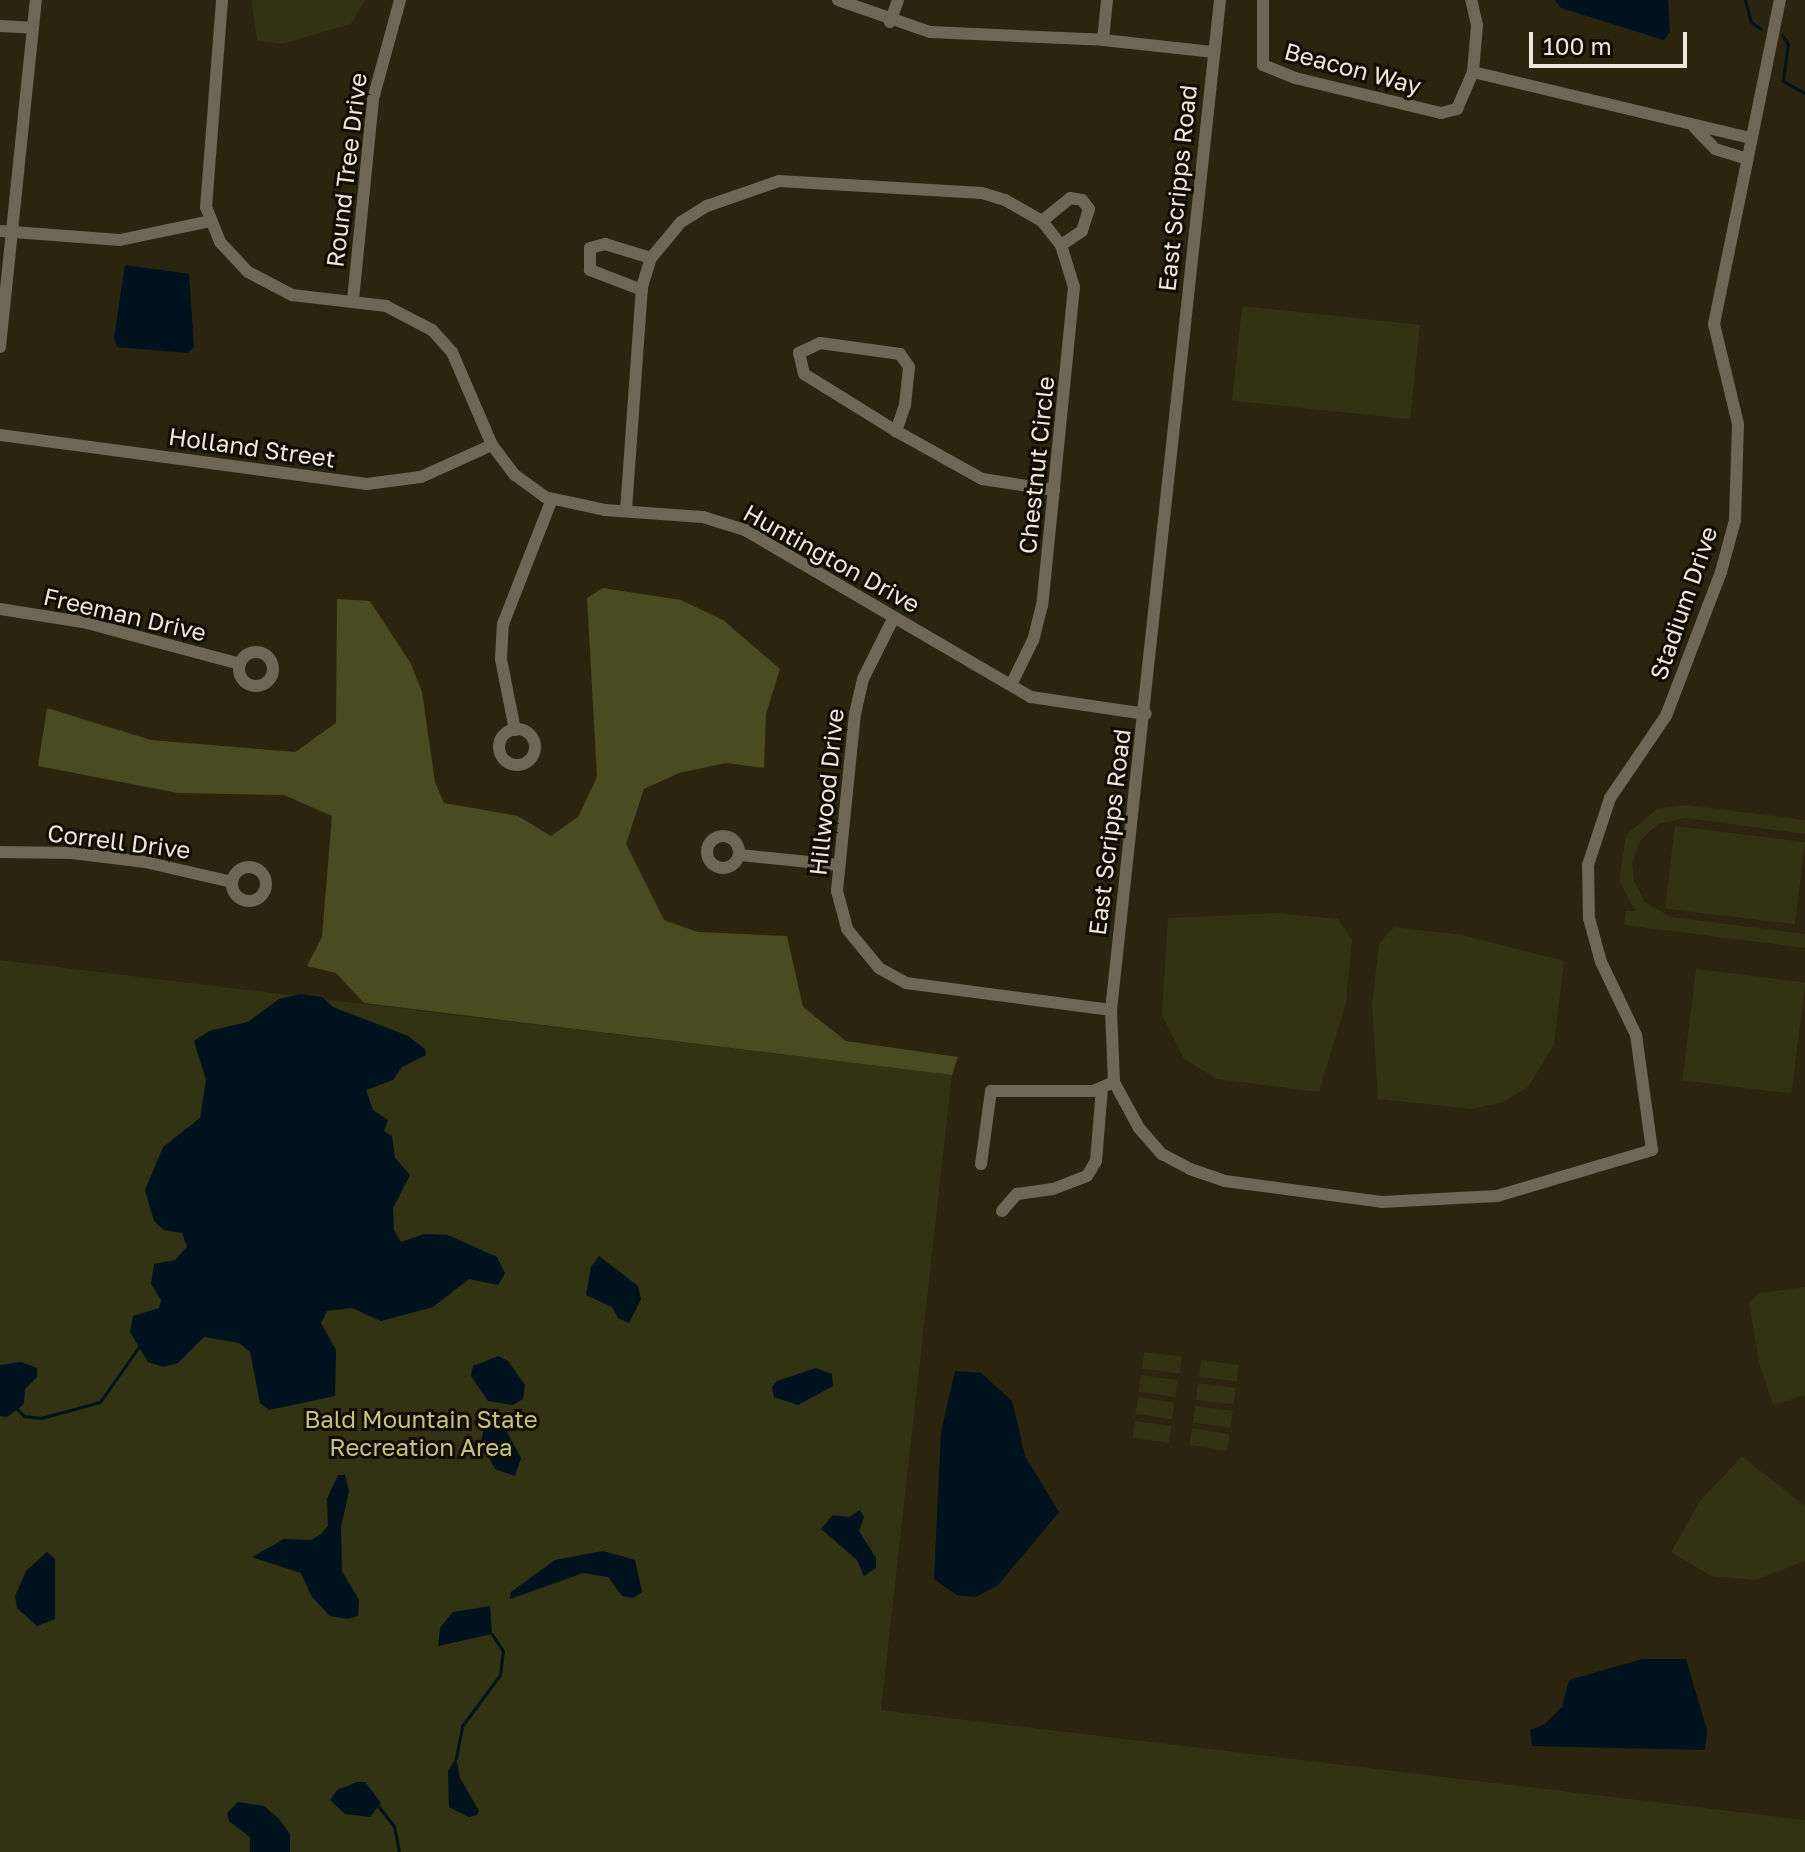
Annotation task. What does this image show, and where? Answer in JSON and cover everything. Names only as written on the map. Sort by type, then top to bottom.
[{"type":"street","points":[[0,347],[6,231],[36,0]]},
{"type":"street","name":"Huntington Drive","points":[[222,0],[206,177],[210,221],[230,255],[266,283],[292,295],[386,306],[432,330],[452,352],[492,445],[515,475],[552,499],[703,517],[745,530],[1011,685],[1052,703],[1146,714]]},
{"type":"street","name":"Round Tree Drive","points":[[353,300],[373,99],[400,0]]},
{"type":"street","points":[[838,0],[890,22],[930,32],[1103,40],[1214,52]]},
{"type":"street","points":[[890,22],[898,0]]},
{"type":"street","points":[[1103,40],[1107,0]]},
{"type":"street","name":"East Scripps Road","points":[[1220,0],[1146,714],[1111,1010],[1114,1082],[1139,1128],[1162,1154],[1190,1169],[1225,1181],[1382,1202],[1497,1196],[1652,1150]]},
{"type":"street","name":"Beacon Way","points":[[1263,0],[1259,53],[1263,65],[1275,71],[1441,113],[1457,109],[1473,72],[1477,25],[1471,0]]},
{"type":"street","name":"Stadium Drive","points":[[1652,1150],[1636,1035],[1605,972],[1589,918],[1588,865],[1610,798],[1666,716],[1721,572],[1735,520],[1738,417],[1714,324],[1780,0]]},
{"type":"street","points":[[0,26],[33,28]]},
{"type":"street","points":[[1473,72],[1695,128],[1751,138]]},
{"type":"street","points":[[1695,128],[1715,149],[1747,159]]},
{"type":"street","name":"Chestnut Circle","points":[[626,510],[642,290],[651,258],[681,222],[707,206],[779,181],[982,193],[1042,221],[1061,245],[1071,271],[1074,311],[1039,618],[1011,685]]},
{"type":"street","points":[[1042,221],[1070,198],[1082,200],[1089,209],[1082,231],[1061,245]]},
{"type":"street","points":[[6,231],[120,240],[210,221]]},
{"type":"street","points":[[642,290],[590,270],[590,248],[605,244],[651,258]]},
{"type":"street","points":[[896,431],[905,405],[909,367],[900,354],[820,343],[799,353],[804,374],[896,431],[982,479],[1054,490]]},
{"type":"street","name":"Holland Street","points":[[0,435],[376,485],[421,477],[492,445]]},
{"type":"street","points":[[515,730],[501,659],[503,624],[552,499]]},
{"type":"street","name":"Freeman Drive","points":[[0,609],[87,623],[240,664]]},
{"type":"street","name":"Hillwood Drive","points":[[894,617],[863,679],[855,713],[837,891],[847,929],[879,968],[906,983],[1111,1010]]},
{"type":"street","name":"Correll Drive","points":[[0,852],[145,862],[232,882]]},
{"type":"street","points":[[740,855],[838,865]]},
{"type":"street","points":[[981,1164],[991,1091],[1102,1088],[1114,1082]]},
{"type":"street","points":[[1002,1211],[1017,1194],[1053,1189],[1087,1176],[1096,1161],[1102,1088]]},
{"type":"green space","points":[[251,0],[365,0],[351,24],[282,44],[257,40]]},
{"type":"green space","points":[[1242,306],[1420,325],[1410,419],[1232,400]]},
{"type":"green space","points":[[603,588],[681,600],[723,620],[780,669],[766,714],[764,768],[726,763],[679,773],[644,789],[626,844],[664,920],[698,932],[787,936],[803,1007],[846,1041],[958,1057],[952,1075],[364,1003],[336,973],[307,966],[322,937],[332,816],[284,795],[178,793],[38,766],[47,708],[151,740],[295,752],[336,723],[337,599],[370,601],[410,662],[422,692],[435,782],[444,803],[518,816],[551,836],[578,817],[597,777],[587,598]]},
{"type":"green space","points":[[1686,805],[1805,820],[1805,834],[1686,818],[1658,824],[1640,841],[1632,863],[1634,881],[1645,902],[1671,917],[1805,934],[1805,948],[1624,925],[1626,911],[1635,911],[1619,879],[1626,835],[1657,809]]},
{"type":"green space","points":[[1675,826],[1805,842],[1795,924],[1665,908]]},
{"type":"green space","points":[[1277,913],[1338,919],[1352,939],[1346,1003],[1319,1092],[1217,1079],[1184,1059],[1162,1015],[1168,918]]},
{"type":"green space","points":[[1394,927],[1463,935],[1564,961],[1554,1045],[1528,1087],[1503,1102],[1473,1109],[1378,1099],[1372,1005],[1379,944]]},
{"type":"green space","name":"Bald Mountain State Recreation Area","points":[[0,960],[952,1075],[881,1710],[1805,1820],[1805,1852],[0,1852]]},
{"type":"green space","points":[[1696,969],[1805,982],[1792,1094],[1682,1080]]},
{"type":"green space","points":[[1805,1287],[1805,1395],[1773,1405],[1759,1363],[1749,1303],[1758,1293]]},
{"type":"green space","points":[[1144,1352],[1182,1357],[1180,1374],[1142,1369]]},
{"type":"green space","points":[[1201,1360],[1239,1365],[1237,1382],[1199,1377]]},
{"type":"green space","points":[[1141,1375],[1178,1380],[1175,1397],[1139,1392]]},
{"type":"green space","points":[[1198,1383],[1236,1388],[1234,1405],[1196,1400]]},
{"type":"green space","points":[[1138,1397],[1175,1403],[1172,1420],[1135,1414]]},
{"type":"green space","points":[[1195,1406],[1233,1411],[1231,1428],[1193,1423]]},
{"type":"green space","points":[[1135,1421],[1172,1426],[1169,1443],[1133,1438]]},
{"type":"green space","points":[[1192,1428],[1230,1434],[1227,1451],[1189,1445]]},
{"type":"green space","points":[[1742,1456],[1805,1506],[1805,1561],[1755,1580],[1711,1576],[1671,1552],[1700,1501]]},
{"type":"water","points":[[1555,0],[1668,0],[1670,32],[1664,40],[1561,8]]},
{"type":"water","points":[[125,265],[189,274],[194,347],[188,353],[117,347],[114,338]]},
{"type":"water","points":[[300,994],[322,997],[333,1007],[408,1036],[425,1049],[426,1055],[402,1067],[393,1080],[366,1090],[373,1110],[388,1120],[384,1131],[392,1136],[395,1158],[410,1175],[393,1208],[394,1230],[401,1242],[424,1234],[448,1235],[497,1257],[505,1273],[498,1285],[469,1279],[433,1307],[381,1321],[352,1308],[327,1311],[321,1323],[336,1350],[335,1396],[269,1410],[260,1403],[250,1352],[239,1343],[204,1337],[178,1363],[163,1367],[148,1362],[130,1332],[133,1316],[159,1308],[161,1300],[151,1284],[154,1264],[175,1260],[187,1247],[182,1233],[164,1230],[154,1221],[145,1190],[163,1147],[200,1118],[206,1080],[194,1041],[209,1031],[248,1022],[279,999]]},
{"type":"water","points":[[599,1256],[638,1286],[641,1299],[629,1323],[618,1318],[612,1307],[586,1295],[591,1267]]},
{"type":"water","points":[[498,1356],[508,1361],[525,1385],[523,1399],[513,1405],[488,1401],[471,1376],[473,1366]]},
{"type":"water","points":[[21,1362],[37,1368],[37,1377],[25,1389],[24,1404],[7,1417],[0,1416],[0,1365]]},
{"type":"water","points":[[816,1368],[832,1374],[833,1386],[798,1405],[774,1397],[772,1387],[777,1381]]},
{"type":"water","points":[[955,1371],[981,1373],[1012,1401],[1025,1456],[1059,1512],[998,1585],[976,1597],[957,1595],[934,1579],[941,1432]]},
{"type":"water","points":[[484,1428],[505,1428],[521,1458],[515,1476],[495,1469],[481,1443]]},
{"type":"water","points":[[338,1475],[345,1475],[349,1491],[341,1527],[342,1571],[359,1600],[358,1616],[348,1619],[330,1616],[312,1597],[301,1573],[252,1557],[284,1539],[311,1540],[321,1534],[328,1526],[327,1499]]},
{"type":"water","points":[[860,1510],[864,1517],[859,1531],[876,1558],[876,1568],[864,1576],[857,1560],[821,1529],[833,1515],[849,1517]]},
{"type":"water","points":[[603,1551],[635,1560],[642,1592],[633,1598],[622,1596],[608,1577],[583,1573],[510,1599],[511,1592],[555,1560]]},
{"type":"water","points":[[47,1552],[55,1559],[55,1619],[37,1626],[17,1608],[15,1596],[26,1571]]},
{"type":"water","points":[[490,1606],[492,1634],[438,1646],[440,1628],[453,1612]]},
{"type":"water","points":[[1643,1659],[1686,1659],[1707,1730],[1705,1750],[1532,1746],[1530,1730],[1545,1724],[1562,1707],[1569,1680]]},
{"type":"water","points":[[456,1758],[460,1778],[479,1811],[477,1815],[469,1817],[449,1807],[448,1771]]},
{"type":"water","points":[[365,1782],[381,1803],[370,1817],[345,1814],[330,1800],[337,1790]]},
{"type":"water","points":[[238,1802],[264,1806],[279,1819],[290,1834],[290,1852],[250,1852],[250,1837],[229,1821],[227,1813]]},
{"type":"waterway","points":[[1745,0],[1751,22],[1761,29]]},
{"type":"waterway","points":[[1782,35],[1788,44],[1783,81],[1805,93]]},
{"type":"waterway","points":[[15,1407],[24,1416],[41,1418],[100,1402],[138,1348]]},
{"type":"waterway","points":[[456,1758],[462,1726],[500,1675],[503,1651],[492,1634]]},
{"type":"waterway","points":[[379,1807],[394,1826],[399,1852]]}]
